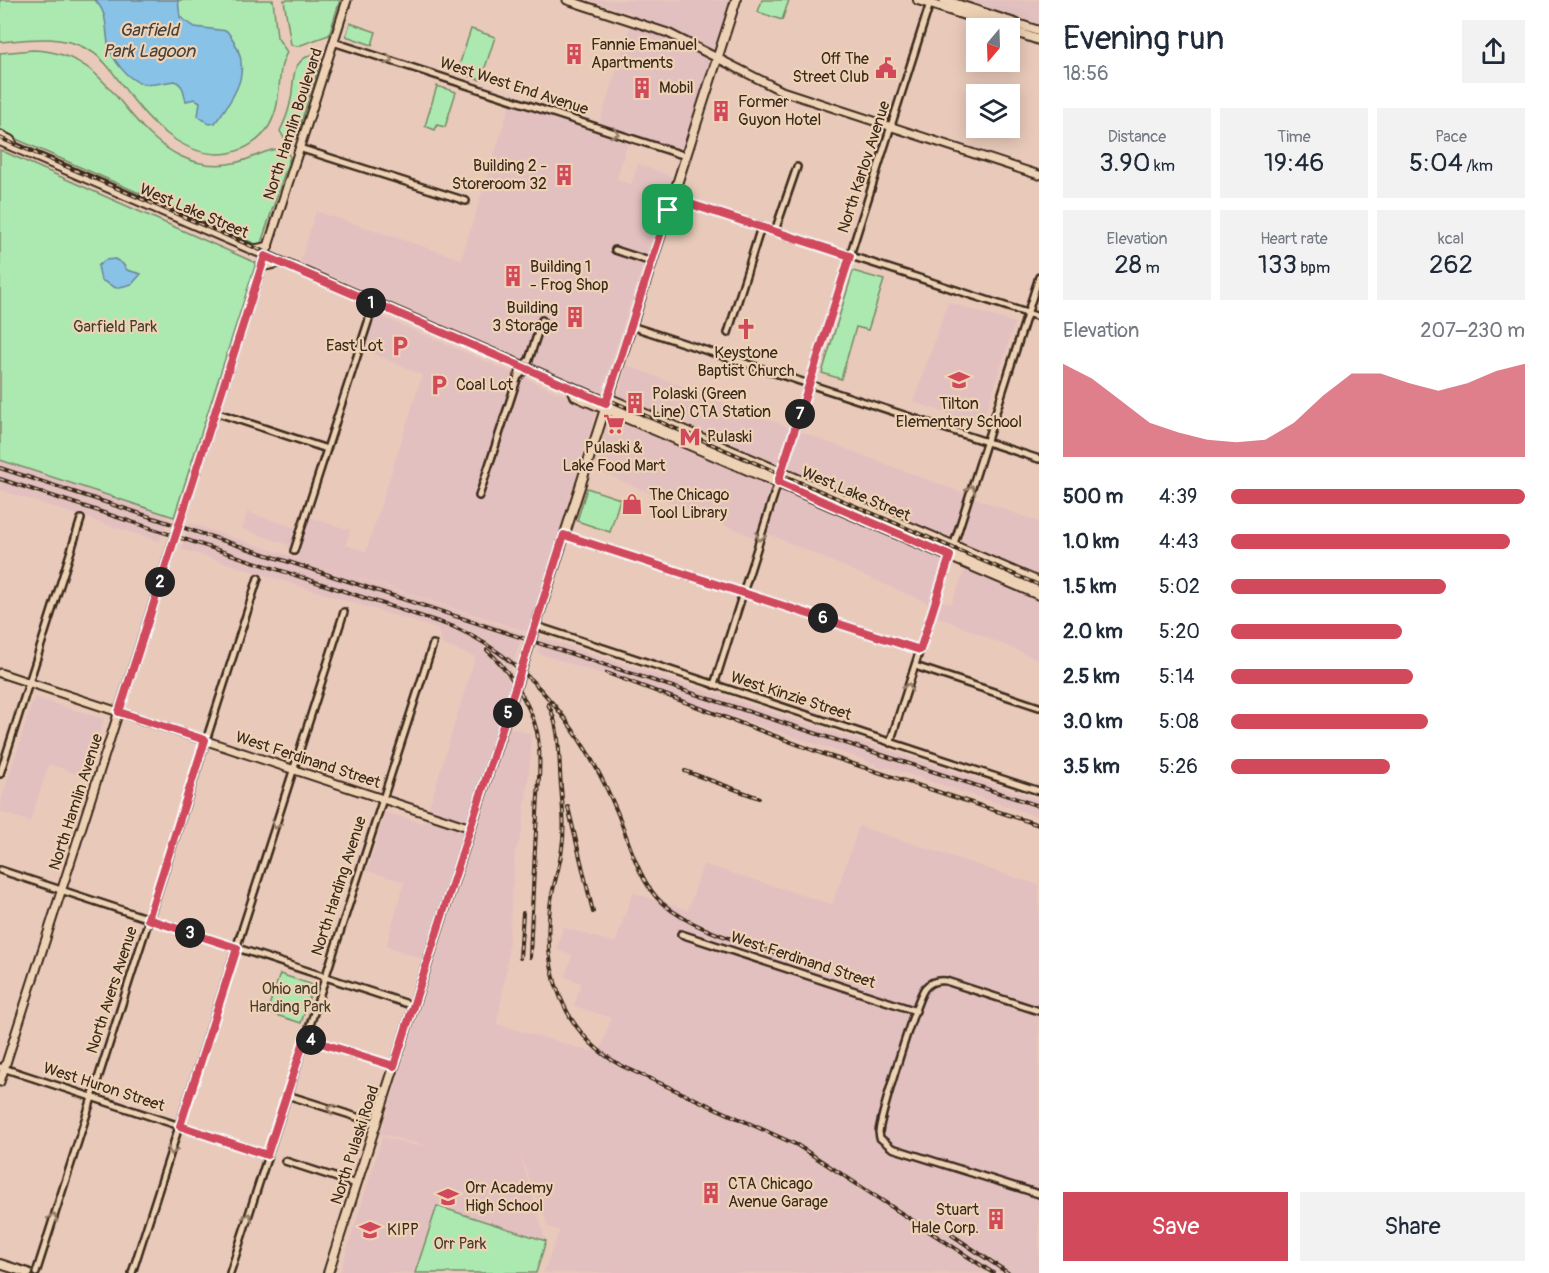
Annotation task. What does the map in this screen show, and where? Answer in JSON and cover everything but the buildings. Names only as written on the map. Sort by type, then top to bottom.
[{"type":"main road","name":"North Pulaski Road","points":[[328,1273],[736,0]]},
{"type":"main road","points":[[918,0],[931,1],[978,18]]},
{"type":"main road","points":[[944,0],[1039,31]]},
{"type":"main road","points":[[1020,33],[1039,40]]},
{"type":"main road","points":[[0,135],[10,140],[15,148]]},
{"type":"main road","name":"West Lake Street","points":[[0,141],[250,250],[263,261],[279,263],[1039,588]]},
{"type":"main road","points":[[222,238],[226,245],[263,261]]},
{"type":"main road","points":[[250,250],[268,247]]},
{"type":"main road","name":"West Lake Street","points":[[952,550],[1039,582]]},
{"type":"main road","name":"West Lake Street","points":[[952,550],[1039,595]]},
{"type":"main road","points":[[0,1264],[28,1273]]},
{"type":"street","name":"North Hamlin Boulevard","points":[[263,261],[347,0]]},
{"type":"street","points":[[567,0],[669,33],[782,91],[1039,175]]},
{"type":"street","name":"North Karlov Avenue","points":[[714,685],[931,1]]},
{"type":"street","name":"West West End Avenue","points":[[333,42],[686,156]]},
{"type":"street","points":[[299,148],[466,201]]},
{"type":"street","points":[[775,231],[796,167]]},
{"type":"street","points":[[672,198],[1039,317]]},
{"type":"street","points":[[728,333],[761,226]]},
{"type":"street","points":[[615,250],[652,262]]},
{"type":"street","name":"North Hamlin Avenue","points":[[0,1082],[2,1068],[62,890],[263,261]]},
{"type":"street","points":[[890,743],[1039,277]]},
{"type":"street","points":[[294,551],[371,313],[369,302]]},
{"type":"street","points":[[371,313],[380,307]]},
{"type":"street","points":[[479,496],[518,377],[529,360],[542,320]]},
{"type":"street","points":[[631,326],[1039,459]]},
{"type":"street","points":[[215,412],[327,449]]},
{"type":"street","points":[[0,774],[81,519]]},
{"type":"street","points":[[564,535],[920,650]]},
{"type":"street","name":"North Avers Avenue","points":[[36,1273],[258,578]]},
{"type":"street","points":[[132,1273],[344,612]]},
{"type":"street","name":"West Kinzie Street","points":[[536,626],[1039,791]]},
{"type":"street","name":"North Harding Avenue","points":[[230,1273],[381,798],[433,644]]},
{"type":"street","points":[[915,666],[1039,707]]},
{"type":"street","name":"West Ferdinand Street","points":[[0,673],[471,828]]},
{"type":"street","points":[[0,870],[414,1006]]},
{"type":"street","name":"West Ferdinand Street","points":[[681,934],[916,1011]]},
{"type":"street","points":[[1039,1011],[946,981],[932,983],[922,994],[880,1126],[880,1138],[892,1148],[1039,1194]]},
{"type":"street","points":[[305,1038],[394,1066]]},
{"type":"street","name":"West Huron Street","points":[[2,1068],[267,1155]]},
{"type":"street","points":[[287,1095],[376,1123]]},
{"type":"street","points":[[285,1161],[356,1184]]},
{"type":"shaded area","points":[[590,0],[731,0],[684,152],[599,124],[634,14]]},
{"type":"shaded area","points":[[966,0],[1039,0],[1039,24]]},
{"type":"shaded area","points":[[510,104],[628,142],[617,179],[631,184],[638,164],[672,176],[602,392],[577,384],[300,262],[316,211],[461,259]]},
{"type":"shaded area","name":"Tilton Elementary School","points":[[948,302],[1015,323],[982,425],[913,402]]},
{"type":"shaded area","points":[[376,314],[597,409],[528,632],[316,564],[523,633],[508,678],[511,686],[422,959],[386,946],[404,882],[367,871],[385,812],[424,823],[475,657],[443,645],[437,629],[181,549],[190,523],[297,558],[300,549],[242,529],[247,512],[306,531],[310,517],[350,530],[346,545],[366,551],[422,375],[364,350]]},
{"type":"shaded area","points":[[627,365],[791,428],[781,461],[777,463],[658,411],[618,397]]},
{"type":"shaded area","points":[[611,414],[770,483],[772,486],[755,538],[593,469]]},
{"type":"shaded area","points":[[799,431],[966,494],[953,537],[950,538],[788,468]]},
{"type":"shaded area","points":[[0,460],[169,516],[160,542],[0,490]]},
{"type":"shaded area","points":[[783,489],[944,558],[930,604],[766,533]]},
{"type":"shaded area","points":[[973,497],[1039,522],[1039,577],[961,543]]},
{"type":"shaded area","points":[[966,568],[1039,600],[1039,660],[936,616],[941,600],[951,604]]},
{"type":"shaded area","points":[[541,637],[1039,799],[1039,817],[886,767],[884,769],[875,766],[875,763],[871,765],[868,761],[537,653]]},
{"type":"shaded area","points":[[34,697],[104,719],[85,777],[49,764],[30,822],[0,812],[0,803]]},
{"type":"shaded area","points":[[510,727],[531,734],[531,757],[522,832],[515,853],[507,967],[497,1024],[590,1051],[601,1048],[611,1018],[574,1006],[581,983],[565,977],[572,955],[556,950],[563,927],[615,943],[633,892],[655,900],[659,896],[668,904],[688,910],[703,864],[832,904],[859,826],[1039,885],[1039,1273],[543,1273],[559,1231],[548,1227],[520,1154],[546,1241],[437,1206],[415,1273],[340,1273],[382,1137],[427,1146],[380,1134]]},
{"type":"green space","points":[[0,0],[273,0],[277,37],[287,52],[281,66],[277,105],[273,119],[257,140],[235,152],[214,154],[186,146],[150,119],[107,65],[89,50],[57,40],[34,39],[0,42]]},
{"type":"green space","points":[[284,0],[340,0],[329,35],[298,46],[291,45]]},
{"type":"green space","points":[[762,0],[789,0],[782,20],[758,12]]},
{"type":"green space","points":[[350,23],[376,32],[372,45],[346,36]]},
{"type":"green space","points":[[471,29],[495,37],[481,80],[457,72]]},
{"type":"green space","points":[[33,50],[60,54],[81,63],[98,76],[159,142],[189,160],[218,165],[246,160],[270,150],[286,150],[290,157],[260,246],[0,132],[0,53]]},
{"type":"green space","points":[[316,53],[321,60],[296,138],[284,138],[280,131],[291,99],[295,71],[301,61]]},
{"type":"green space","points":[[437,86],[456,92],[445,127],[437,125],[435,130],[425,126]]},
{"type":"green space","name":"Garfield Park","points":[[0,150],[256,263],[174,517],[0,460]]},
{"type":"green space","points":[[853,271],[884,280],[868,330],[856,327],[841,379],[822,373]]},
{"type":"green space","points":[[587,488],[620,499],[610,532],[577,521]]},
{"type":"green space","name":"Ohio and Harding Park","points":[[280,974],[313,985],[301,1023],[267,1012]]},
{"type":"green space","name":"Orr Park","points":[[437,1206],[546,1241],[536,1273],[415,1273]]},
{"type":"water","name":"Garfield Park Lagoon","points":[[95,0],[178,0],[180,17],[195,27],[227,31],[240,56],[242,68],[231,101],[215,123],[209,124],[198,116],[200,102],[195,99],[186,101],[182,87],[175,81],[143,84],[126,73],[116,62],[110,49],[104,15]]},
{"type":"water","points":[[115,259],[127,270],[141,274],[132,284],[116,288],[101,280],[98,266],[105,260]]},
{"type":"railway","points":[[0,138],[1039,585]]},
{"type":"railway","points":[[0,468],[1039,806]]},
{"type":"railway","points":[[0,479],[454,627],[482,642],[532,681],[554,704],[573,730],[605,785],[641,873],[662,903],[703,928],[779,954]]},
{"type":"railway","points":[[487,650],[511,677],[524,699],[537,732],[539,773],[530,957]]},
{"type":"railway","points":[[607,673],[823,754],[1039,825]]},
{"type":"railway","points":[[548,704],[558,737],[564,829],[550,907],[548,931],[550,954],[561,998],[571,1019],[585,1037],[602,1053],[622,1066],[797,1145],[993,1273]]},
{"type":"railway","points":[[685,771],[759,798]]},
{"type":"railway","points":[[568,807],[593,912]]},
{"type":"railway","points":[[520,958],[523,913]]},
{"type":"railway","points":[[952,1235],[1008,1273]]},
{"type":"place","name":"Fannie Emanuel Apartments","points":[[574,54]]},
{"type":"place","name":"Off The Street Club","points":[[886,68]]},
{"type":"place","name":"Mobil","points":[[642,88]]},
{"type":"place","name":"Former Guyon Hotel","points":[[721,111]]},
{"type":"place","name":"Building 2 - Storeroom 32","points":[[564,175]]},
{"type":"place","name":"Building 1 - Frog Shop","points":[[513,276]]},
{"type":"place","name":"Building 3 Storage","points":[[575,317]]},
{"type":"place","name":"Keystone Baptist Church","points":[[746,329]]},
{"type":"place","name":"East Lot","points":[[400,346]]},
{"type":"place","name":"Tilton Elementary School","points":[[959,380]]},
{"type":"place","name":"Coal Lot","points":[[439,385]]},
{"type":"place","name":"Polaski (Green Line) CTA Station","points":[[635,403]]},
{"type":"place","name":"Pulaski & Lake Food Mart","points":[[614,424]]},
{"type":"place","name":"Pulaski","points":[[690,437]]},
{"type":"place","name":"The Chicago Tool Library","points":[[632,504]]},
{"type":"place","name":"CTA Chicago Avenue Garage","points":[[711,1193]]},
{"type":"place","name":"Orr Academy High School","points":[[448,1197]]},
{"type":"place","name":"Stuart Hale Corp.","points":[[996,1219]]},
{"type":"place","name":"KIPP","points":[[370,1230]]},
{"type":"route","points":[[672,198],[850,256],[778,482],[950,556],[920,650],[564,535],[394,1066],[305,1038],[267,1155],[180,1126],[237,948],[148,919],[205,740],[119,712],[265,256],[606,403],[668,210],[672,198]]}]
